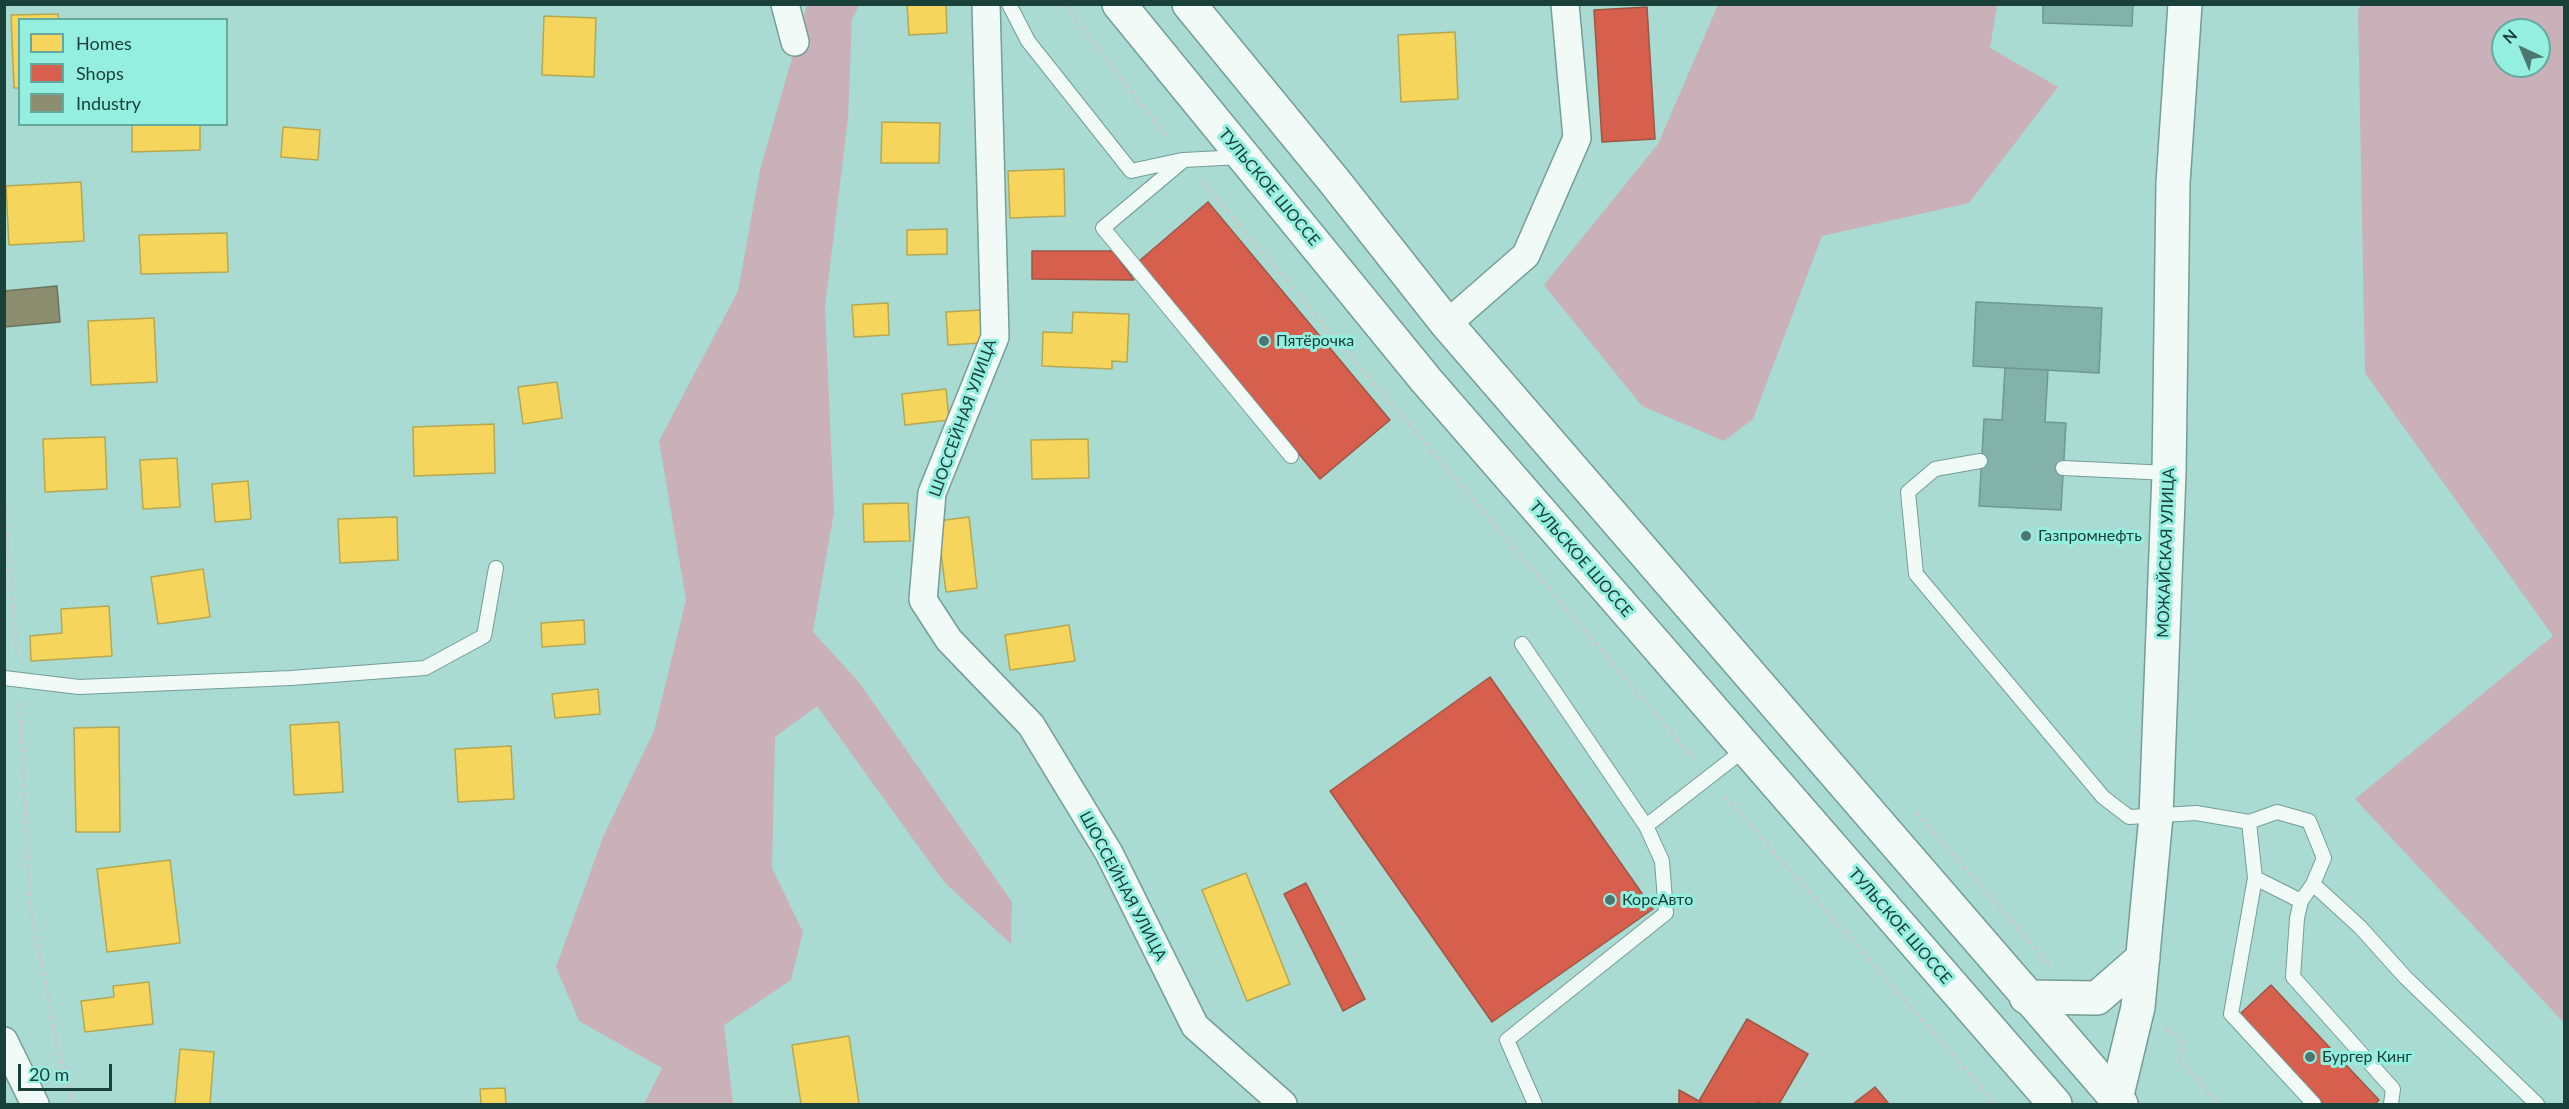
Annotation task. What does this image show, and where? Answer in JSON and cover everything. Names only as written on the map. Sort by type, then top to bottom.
[{"type":"main road","name":"ТУЛЬСКОЕ ШОССЕ","points":[[1119,4],[1426,380],[2055,1104]]},
{"type":"main road","points":[[1189,4],[1328,173],[1447,324],[2119,1102]]},
{"type":"main road","name":"МОЖАЙСКАЯ УЛИЦА","points":[[2119,1102],[2138,1008],[2157,816],[2169,473],[2174,183],[2185,4]]},
{"type":"main road","points":[[2026,997],[2097,998],[2144,958]]},
{"type":"street","points":[[785,4],[795,42]]},
{"type":"street","name":"ШОССЕЙНАЯ УЛИЦА","points":[[986,4],[995,337],[932,493],[923,600],[949,640],[1031,725],[1109,853],[1195,1026],[1283,1104]]},
{"type":"street","points":[[1447,324],[1526,255],[1577,138],[1565,4]]},
{"type":"street","points":[[4,1041],[35,1104]]},
{"type":"lane","points":[[1009,4],[1029,41],[1131,171],[1184,160],[1244,157]]},
{"type":"lane","points":[[1184,160],[1103,228],[1291,456]]},
{"type":"lane","points":[[1980,461],[1935,469],[1908,492],[1916,574],[2103,797],[2129,817],[2196,813],[2249,822],[2277,812],[2309,821],[2324,858],[2313,884],[2301,901],[2297,918],[2293,977],[2393,1089],[2391,1104]]},
{"type":"lane","points":[[2063,468],[2169,473]]},
{"type":"lane","points":[[11,679],[80,687],[291,678],[424,668],[484,636],[496,568]]},
{"type":"lane","points":[[1522,644],[1646,826],[1662,861],[1666,913],[1507,1040],[1535,1104]]},
{"type":"lane","points":[[1646,826],[1745,749]]},
{"type":"lane","points":[[2249,822],[2255,878],[2231,1014],[2314,1104]]},
{"type":"lane","points":[[2255,878],[2301,901]]},
{"type":"lane","points":[[2313,884],[2360,927],[2405,977],[2537,1104]]},
{"type":"path","points":[[1064,4],[1184,160],[1709,777],[1996,1104]]},
{"type":"path","points":[[4,496],[11,679],[30,904],[58,1050],[74,1104]]},
{"type":"path","points":[[1913,809],[2055,971]]},
{"type":"path","points":[[2138,1008],[2182,1040],[2181,1060],[2218,1104]]},
{"type":"shaded area","points":[[2364,4],[2564,5],[2564,1023],[2355,799],[2553,636],[2365,373],[2358,9]]},
{"type":"shaded area","points":[[807,5],[859,5],[852,19],[848,118],[825,307],[834,512],[813,632],[859,682],[1012,902],[1011,944],[944,882],[817,706],[775,737],[772,868],[803,932],[791,980],[724,1025],[733,1104],[644,1104],[662,1068],[579,1021],[556,967],[603,837],[654,731],[686,600],[659,441],[738,291],[760,170]]},
{"type":"shaded area","points":[[1718,5],[1997,5],[1990,48],[2058,87],[1969,203],[1822,236],[1753,419],[1724,441],[1642,406],[1544,285],[1658,144]]},
{"type":"building: Homes","points":[[907,4],[946,4],[947,33],[909,35]]},
{"type":"building: Homes","points":[[58,14],[59,18],[18,18],[18,88],[14,88],[11,15]]},
{"type":"building: Homes","points":[[544,16],[596,18],[594,77],[542,75]]},
{"type":"building: Homes","points":[[1455,32],[1458,99],[1401,102],[1398,35]]},
{"type":"building: Homes","points":[[882,122],[940,123],[939,163],[881,163]]},
{"type":"building: Homes","points":[[132,126],[200,126],[200,150],[132,152]]},
{"type":"building: Homes","points":[[283,127],[320,130],[318,160],[281,157]]},
{"type":"building: Homes","points":[[1064,169],[1065,216],[1010,218],[1008,171]]},
{"type":"building: Homes","points":[[81,182],[84,241],[9,245],[6,186]]},
{"type":"building: Homes","points":[[947,229],[947,254],[907,255],[907,230]]},
{"type":"building: Homes","points":[[227,233],[228,272],[141,274],[139,235]]},
{"type":"building: Homes","points":[[888,303],[889,335],[854,337],[852,305]]},
{"type":"building: Homes","points":[[981,310],[982,343],[948,345],[946,312]]},
{"type":"building: Homes","points":[[1073,312],[1129,314],[1127,362],[1112,361],[1112,369],[1042,366],[1043,332],[1072,333]]},
{"type":"building: Homes","points":[[154,318],[157,382],[91,385],[88,321]]},
{"type":"building: Homes","points":[[557,382],[562,418],[523,424],[518,387]]},
{"type":"building: Homes","points":[[946,389],[949,420],[905,425],[902,394]]},
{"type":"building: Homes","points":[[494,424],[495,473],[414,476],[413,427]]},
{"type":"building: Homes","points":[[105,437],[107,489],[45,492],[43,439]]},
{"type":"building: Homes","points":[[1088,439],[1089,478],[1032,479],[1031,440]]},
{"type":"building: Homes","points":[[177,458],[180,507],[143,509],[140,460]]},
{"type":"building: Homes","points":[[248,481],[251,519],[215,522],[212,484]]},
{"type":"building: Homes","points":[[908,503],[910,541],[864,542],[863,504]]},
{"type":"building: Homes","points":[[397,517],[398,560],[340,563],[338,519]]},
{"type":"building: Homes","points":[[969,517],[977,588],[946,592],[937,521]]},
{"type":"building: Homes","points":[[203,569],[210,617],[158,624],[151,577]]},
{"type":"building: Homes","points":[[109,606],[112,656],[31,661],[30,636],[62,633],[61,609]]},
{"type":"building: Homes","points":[[584,620],[585,644],[542,647],[541,623]]},
{"type":"building: Homes","points":[[1069,625],[1075,661],[1010,670],[1005,635]]},
{"type":"building: Homes","points":[[598,689],[600,714],[555,718],[552,694]]},
{"type":"building: Homes","points":[[339,722],[343,792],[294,795],[290,725]]},
{"type":"building: Homes","points":[[119,727],[120,832],[76,832],[74,728]]},
{"type":"building: Homes","points":[[511,746],[514,799],[458,802],[455,749]]},
{"type":"building: Homes","points":[[170,860],[180,943],[107,952],[97,869]]},
{"type":"building: Homes","points":[[1246,873],[1290,984],[1247,1001],[1202,890]]},
{"type":"building: Homes","points":[[149,982],[153,1024],[85,1032],[81,1001],[114,997],[113,986]]},
{"type":"building: Homes","points":[[849,1036],[859,1104],[801,1104],[792,1045]]},
{"type":"building: Homes","points":[[180,1049],[214,1052],[210,1104],[175,1104]]},
{"type":"building: Homes","points":[[505,1088],[506,1104],[481,1104],[480,1089]]},
{"type":"building: Shops","points":[[1647,7],[1655,139],[1602,142],[1594,10]]},
{"type":"building: Shops","name":"Пятёрочка","points":[[1208,202],[1390,420],[1320,479],[1138,262]]},
{"type":"building: Shops","points":[[1032,251],[1113,251],[1134,280],[1032,279]]},
{"type":"building: Shops","points":[[1490,677],[1653,909],[1492,1022],[1330,791]]},
{"type":"building: Shops","points":[[1306,883],[1365,999],[1343,1011],[1284,894]]},
{"type":"building: Shops","name":"Бургер Кинг","points":[[2271,985],[2379,1100],[2375,1104],[2324,1104],[2240,1014]]},
{"type":"building: Shops","points":[[1747,1019],[1808,1054],[1779,1104],[1758,1102],[1756,1104],[1704,1104],[1699,1101]]},
{"type":"building: Shops","points":[[1875,1087],[1889,1104],[1853,1104]]},
{"type":"building: Shops","points":[[1679,1090],[1699,1101],[1704,1104],[1679,1104]]},
{"type":"building: Industry","points":[[57,286],[60,322],[4,327],[4,291]]},
{"type":"building: Other","points":[[2043,4],[2133,4],[2132,26],[2043,23]]},
{"type":"building: Other","points":[[1976,302],[2102,308],[2099,373],[1973,366]]},
{"type":"building: Other","points":[[2005,368],[2048,370],[2045,422],[2066,423],[2061,510],[1979,506],[1984,419],[2002,420]]},
{"type":"place","name":"Пятёрочка","points":[[1264,341]]},
{"type":"place","name":"Газпромнефть","points":[[2026,536]]},
{"type":"place","name":"КорсАвто","points":[[1610,900]]},
{"type":"place","name":"Бургер Кинг","points":[[2310,1057]]}]
